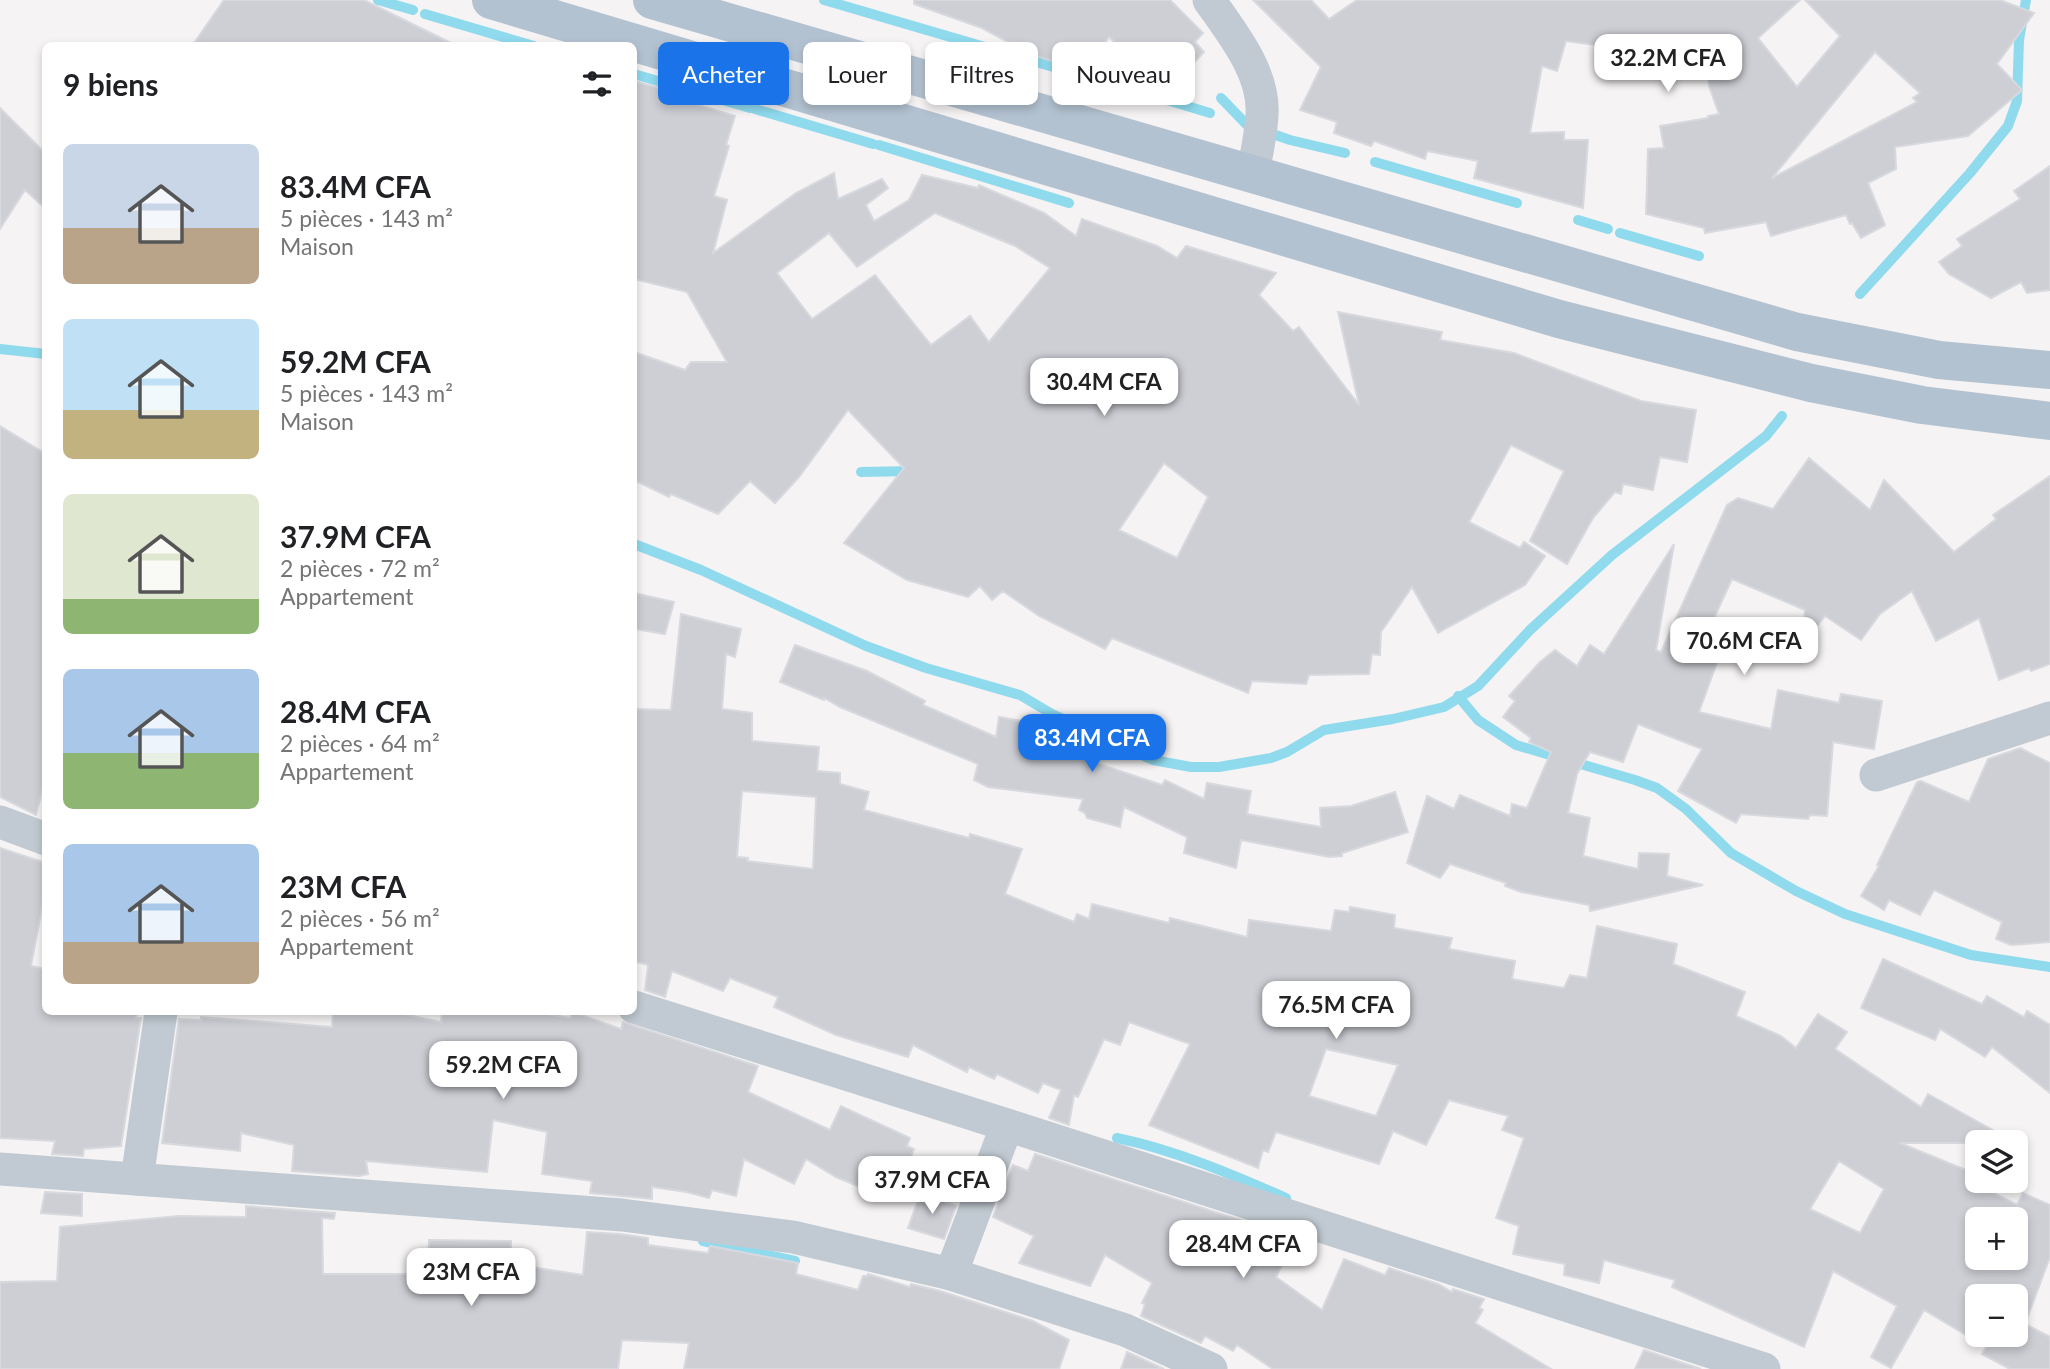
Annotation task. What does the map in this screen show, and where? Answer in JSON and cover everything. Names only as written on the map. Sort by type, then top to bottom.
[{"type":"main road","points":[[491,0],[632,42]]},
{"type":"main road","points":[[652,0],[1797,332],[1939,360],[2050,370]]},
{"type":"main road","points":[[637,44],[1559,319],[1811,383],[1922,405],[2050,421]]},
{"type":"street","points":[[1209,0],[1248,61],[1259,85],[1262,113],[1253,174]]},
{"type":"street","points":[[1876,775],[2050,718]]},
{"type":"street","points":[[0,822],[42,838]]},
{"type":"street","points":[[637,1008],[1764,1369]]},
{"type":"street","points":[[137,1180],[161,1015]]},
{"type":"street","points":[[951,1273],[1007,1125]]},
{"type":"street","points":[[0,1169],[622,1214],[793,1237],[951,1273],[1125,1330],[1211,1369]]},
{"type":"building","points":[[224,0],[364,0],[449,42],[195,42]]},
{"type":"building","points":[[914,0],[1170,0],[1203,33],[1195,42],[1115,42],[1109,37],[1106,42],[1052,42],[1052,61],[1038,56],[1038,42],[1008,42],[982,28],[914,4]]},
{"type":"building","points":[[1253,0],[1311,0],[1329,19],[1357,0],[1800,0],[1758,38],[1797,87],[1840,36],[1805,0],[2000,0],[2034,13],[1997,64],[2022,90],[1968,136],[1895,147],[1896,169],[1868,183],[1885,225],[1861,238],[1846,215],[1771,236],[1766,222],[1705,233],[1704,228],[1646,214],[1648,149],[1664,148],[1660,126],[1719,114],[1709,86],[1707,64],[1647,62],[1647,52],[1566,41],[1557,71],[1542,66],[1530,133],[1564,132],[1564,140],[1588,140],[1583,208],[1474,178],[1478,161],[1427,151],[1425,159],[1374,141],[1371,146],[1334,133],[1337,122],[1300,110],[1321,67]],"holes":[[[1875,52],[1920,93],[1913,98],[1917,102],[1772,178]]]},
{"type":"building","points":[[1195,42],[1204,52],[1195,62]]},
{"type":"building","points":[[637,82],[658,88],[658,105],[698,105],[735,116],[714,196],[727,200],[713,253],[796,193],[834,173],[838,199],[882,179],[888,188],[866,205],[874,221],[909,200],[922,175],[978,188],[979,185],[1044,213],[1076,236],[1082,219],[1157,246],[1177,258],[1186,246],[1276,273],[1259,295],[1293,331],[1299,327],[1359,405],[1338,312],[1442,332],[1440,340],[1514,353],[1641,401],[1696,410],[1687,462],[1660,457],[1653,490],[1623,484],[1621,494],[1615,492],[1593,518],[1567,564],[1530,541],[1564,471],[1511,445],[1469,522],[1520,548],[1524,542],[1545,556],[1525,585],[1438,633],[1412,587],[1381,632],[1380,655],[1372,654],[1369,674],[1309,675],[1306,684],[1252,681],[1248,693],[1112,638],[1105,649],[1039,616],[1003,591],[992,600],[980,586],[968,597],[907,580],[844,543],[904,468],[848,410],[799,477],[775,503],[750,481],[718,514],[671,494],[669,497],[637,481],[637,353],[685,370],[691,362],[727,362],[687,292],[637,280]],"holes":[[[935,213],[1015,246],[1050,268],[989,342],[970,316],[931,345],[875,275],[812,319],[777,273],[829,233],[857,267]],[[1164,463],[1208,497],[1177,558],[1119,530]]]},
{"type":"building","points":[[0,108],[42,150],[42,205],[25,190],[0,229]]},
{"type":"building","points":[[2050,166],[2050,290],[2027,293],[2021,282],[1991,298],[1949,274],[1939,262],[1962,246],[1957,239],[2020,199],[2014,191]]},
{"type":"building","points":[[0,426],[42,452],[42,792],[36,815],[0,797]]},
{"type":"building","points":[[1809,458],[1870,510],[1884,480],[1954,552],[1996,519],[1993,515],[2050,476],[2050,664],[2031,671],[2029,668],[1999,680],[1979,618],[1936,641],[1912,591],[1880,614],[1861,640],[1825,616],[1801,647],[1805,610],[1732,579],[1709,629],[1727,635],[1699,712],[1771,729],[1778,690],[1839,703],[1841,694],[1882,701],[1874,749],[1833,742],[1827,816],[1810,815],[1808,819],[1741,814],[1736,823],[1678,791],[1702,749],[1638,724],[1623,762],[1590,752],[1577,774],[1568,813],[1590,818],[1583,856],[1638,869],[1639,853],[1669,854],[1667,876],[1703,885],[1590,911],[1589,905],[1521,892],[1505,886],[1506,883],[1450,864],[1440,878],[1407,863],[1427,796],[1454,809],[1460,795],[1510,816],[1512,804],[1527,808],[1551,752],[1529,742],[1531,738],[1503,717],[1515,701],[1509,696],[1540,662],[1555,650],[1577,666],[1590,645],[1604,654],[1674,544],[1656,650],[1661,652],[1727,505],[1738,498],[1773,509]]},
{"type":"building","points":[[637,594],[674,602],[665,634],[637,629]]},
{"type":"building","points":[[681,614],[741,629],[735,657],[726,654],[722,709],[752,713],[752,741],[819,747],[817,771],[840,773],[840,784],[869,792],[864,810],[969,838],[970,834],[1022,849],[1005,894],[1074,922],[1077,914],[1089,919],[1092,904],[1169,923],[1170,918],[1247,937],[1249,920],[1331,931],[1335,910],[1349,912],[1350,907],[1395,915],[1394,928],[1452,938],[1449,949],[1515,961],[1512,979],[1564,988],[1570,975],[1587,978],[1597,926],[1677,944],[1673,964],[1745,992],[1736,1016],[1781,1036],[1796,1048],[1818,1014],[1847,1032],[1835,1049],[1921,1107],[1928,1094],[1993,1130],[1965,1130],[1965,1143],[1900,1143],[1965,1170],[1965,1193],[1994,1193],[2017,1205],[2023,1193],[2050,1205],[2050,1257],[2028,1316],[2028,1284],[1965,1284],[1965,1334],[1924,1310],[1891,1368],[1871,1357],[1897,1306],[1833,1271],[1804,1347],[1672,1287],[1675,1280],[1604,1260],[1599,1283],[1564,1275],[1565,1264],[1513,1254],[1519,1226],[1496,1218],[1524,1138],[1502,1130],[1508,1116],[1449,1100],[1426,1145],[1393,1131],[1379,1164],[1276,1132],[1268,1152],[1263,1150],[1258,1168],[1149,1125],[1190,1044],[1129,1022],[1120,1045],[1104,1039],[1078,1097],[1074,1095],[1069,1125],[1049,1118],[1061,1090],[1043,1083],[1038,1093],[997,1074],[994,1079],[969,1067],[967,1072],[913,1045],[908,1057],[836,1035],[774,1007],[778,997],[730,978],[723,991],[672,971],[665,997],[645,990],[648,965],[637,962],[637,709],[671,710]],"holes":[[[742,791],[816,797],[813,869],[747,861],[748,858],[737,857]],[[1326,1049],[1398,1065],[1376,1116],[1309,1096]],[[1839,1161],[1884,1189],[1860,1233],[1810,1209]]]},
{"type":"building","points":[[795,645],[867,671],[925,701],[923,705],[996,737],[999,717],[1040,724],[1038,748],[1084,759],[1162,785],[1165,780],[1204,799],[1207,783],[1251,791],[1247,814],[1321,827],[1320,808],[1351,806],[1395,792],[1408,832],[1342,853],[1342,856],[1329,857],[1241,840],[1236,868],[1184,853],[1187,837],[1124,807],[1120,827],[1087,818],[1085,813],[1079,810],[1083,799],[988,787],[974,780],[978,764],[780,682]]},
{"type":"building","points":[[2020,748],[2050,763],[2050,942],[2011,945],[1996,939],[2002,922],[1934,890],[1920,915],[1889,900],[1884,910],[1861,896],[1879,866],[1877,865],[1917,782],[1921,781],[1969,802],[1988,759]]},
{"type":"building","points":[[0,848],[42,862],[42,908],[31,966],[42,968],[42,1015],[136,1015],[136,1018],[141,1018],[121,1146],[84,1149],[83,1156],[52,1154],[55,1141],[0,1138]]},
{"type":"building","points":[[1883,959],[1982,1004],[1987,996],[2024,1017],[2027,1011],[2050,1025],[2050,1093],[1992,1047],[1985,1057],[1940,1029],[1935,1040],[1861,1008]]},
{"type":"building","points":[[333,1015],[408,1015],[441,1022],[442,1015],[552,1015],[570,1018],[572,1015],[581,1015],[621,1029],[623,1022],[758,1066],[748,1092],[830,1130],[841,1106],[910,1138],[907,1146],[914,1149],[903,1179],[870,1164],[860,1187],[836,1177],[806,1159],[794,1184],[744,1159],[736,1196],[712,1190],[709,1198],[652,1187],[652,1199],[590,1193],[592,1181],[542,1174],[547,1132],[493,1120],[487,1172],[366,1161],[368,1174],[359,1176],[292,1171],[294,1145],[241,1133],[240,1151],[162,1143],[179,1019],[201,1020],[201,1017],[332,1027]]},
{"type":"building","points":[[1035,1154],[1296,1238],[1276,1277],[1322,1310],[1344,1259],[1385,1275],[1389,1268],[1438,1284],[1452,1292],[1453,1289],[1484,1299],[1479,1308],[1483,1310],[1475,1323],[1551,1369],[1273,1369],[1237,1345],[1233,1351],[1205,1336],[1201,1343],[1141,1316],[1145,1304],[1142,1303],[1152,1283],[1105,1255],[1090,1286],[1019,1263],[1034,1236],[993,1217],[1013,1165],[1028,1171]]},
{"type":"building","points":[[45,1192],[82,1194],[82,1216],[41,1213]]},
{"type":"building","points":[[921,1192],[956,1206],[944,1239],[908,1228]]},
{"type":"building","points":[[246,1206],[335,1213],[334,1219],[322,1218],[323,1274],[428,1274],[429,1240],[511,1241],[511,1264],[583,1275],[587,1232],[620,1234],[648,1238],[648,1245],[708,1253],[710,1246],[798,1263],[796,1274],[858,1290],[863,1276],[868,1274],[910,1287],[911,1284],[1033,1321],[1069,1340],[1059,1369],[684,1369],[689,1343],[622,1340],[618,1369],[0,1369],[0,1282],[57,1281],[60,1227],[179,1216],[246,1217]]},
{"type":"building","points":[[2028,1326],[2050,1337],[2050,1369],[2010,1369],[1982,1354],[1986,1347],[2028,1347]]},
{"type":"building","points":[[1644,1350],[1701,1369],[1635,1369]]},
{"type":"building","points":[[1127,1352],[1164,1369],[1121,1369]]},
{"type":"waterway","points":[[378,0],[413,10]]},
{"type":"waterway","points":[[824,0],[1052,67]]},
{"type":"waterway","points":[[1860,294],[1970,173],[2008,126],[2017,101],[2019,40],[2026,0]]},
{"type":"waterway","points":[[425,14],[520,42]]},
{"type":"waterway","points":[[637,75],[750,108]]},
{"type":"waterway","points":[[1221,98],[1247,125],[1290,140],[1345,153]]},
{"type":"waterway","points":[[1184,105],[1210,113]]},
{"type":"waterway","points":[[755,109],[873,144]]},
{"type":"waterway","points":[[879,145],[1069,203]]},
{"type":"waterway","points":[[1375,162],[1517,203]]},
{"type":"waterway","points":[[1578,220],[1608,229]]},
{"type":"waterway","points":[[1620,233],[1699,256]]},
{"type":"waterway","points":[[0,349],[42,354]]},
{"type":"waterway","points":[[637,545],[701,570],[866,646],[926,668],[1020,695],[1052,714],[1153,760],[1191,767],[1219,767],[1271,758],[1287,752],[1324,730],[1393,719],[1444,707],[1478,686],[1530,630],[1612,555],[1766,436],[1782,416]]},
{"type":"waterway","points":[[861,472],[914,471]]},
{"type":"waterway","points":[[1458,696],[1478,720],[1516,745],[1657,788],[1686,809],[1731,853],[1796,891],[1845,914],[1971,955],[2050,967]]},
{"type":"waterway","points":[[1117,1138],[1181,1156],[1286,1198]]},
{"type":"waterway","points":[[703,1241],[795,1261]]}]
